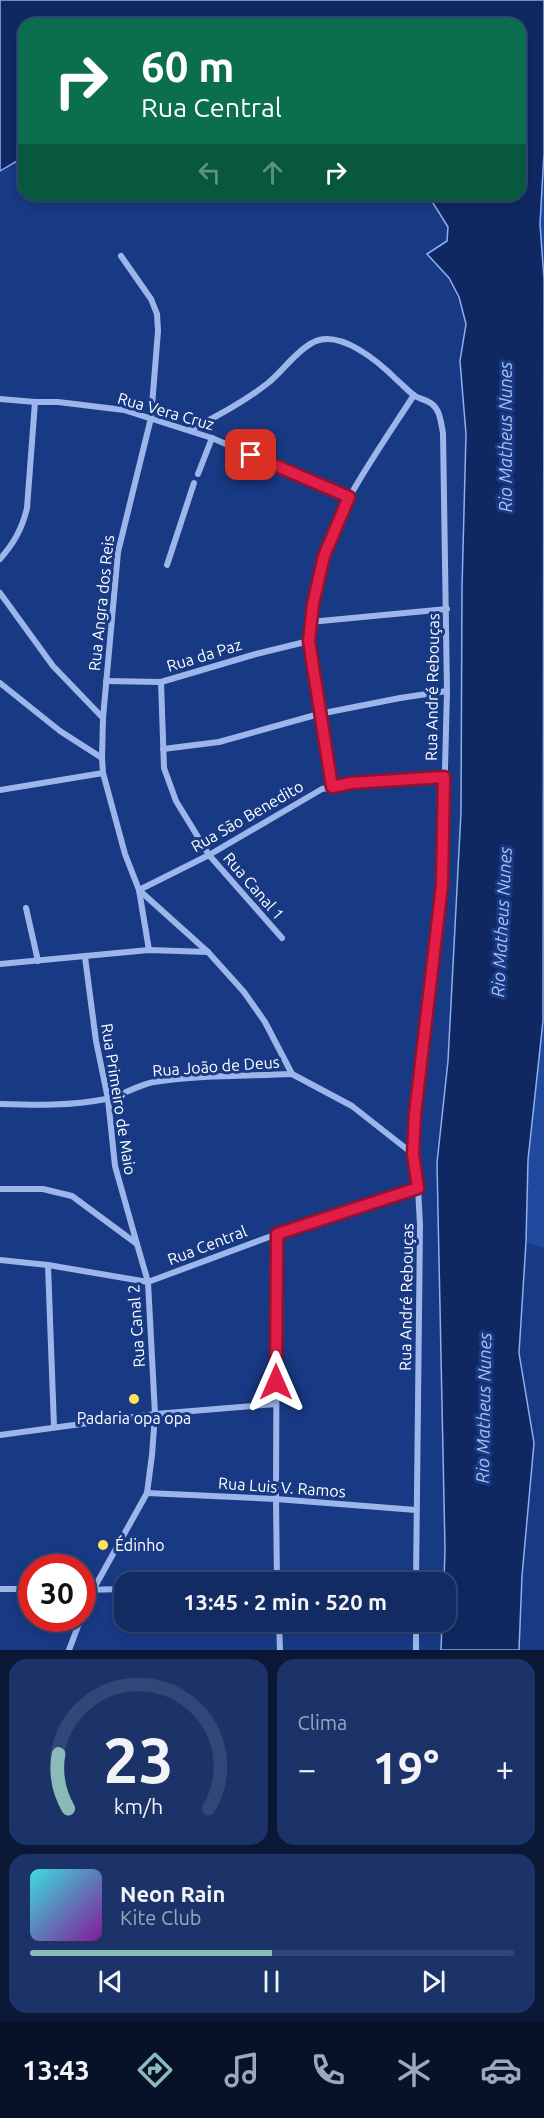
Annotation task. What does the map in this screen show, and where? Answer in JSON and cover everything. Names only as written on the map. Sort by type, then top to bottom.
[{"type":"street","name":"Rua Angra dos Reis","points":[[121,256],[150,299],[157,314],[151,418],[118,552],[103,718],[102,758],[124,854],[139,890],[149,950]]},
{"type":"street","points":[[190,430],[230,410],[269,383],[303,349],[322,339],[362,350],[414,395],[349,497],[324,556],[310,622],[309,641],[332,787]]},
{"type":"street","name":"Rua André Rebouças","points":[[414,395],[432,404],[439,414],[443,433],[447,609],[442,885],[420,1063],[413,1154],[420,1225],[416,1572]]},
{"type":"street","name":"Rua Vera Cruz","points":[[0,399],[82,404],[123,410],[212,438],[349,497]]},
{"type":"street","points":[[0,560],[14,542],[24,521],[27,508],[35,402]]},
{"type":"street","points":[[198,474],[212,438]]},
{"type":"street","points":[[167,565],[194,483]]},
{"type":"street","points":[[0,593],[53,666],[103,718]]},
{"type":"street","points":[[310,622],[447,609]]},
{"type":"street","name":"Rua da Paz","points":[[106,681],[161,682],[309,641]]},
{"type":"street","name":"Rua Canal 1","points":[[161,682],[164,768],[172,793],[209,855],[282,938]]},
{"type":"street","points":[[0,683],[60,731],[102,758]]},
{"type":"street","points":[[163,749],[219,742],[319,714],[447,691]]},
{"type":"street","points":[[0,790],[104,773]]},
{"type":"street","name":"Rua São Benedito","points":[[139,890],[209,855],[322,789],[351,783],[444,777]]},
{"type":"street","name":"Rua Angra dos Reis","points":[[139,890],[208,952],[244,993],[265,1022],[292,1074]]},
{"type":"street","points":[[26,908],[38,961]]},
{"type":"street","points":[[0,964],[149,950],[208,952]]},
{"type":"street","name":"Rua Primeiro de Maio","points":[[85,957],[96,1041],[108,1099],[116,1167],[137,1244]]},
{"type":"street","points":[[292,1074],[352,1106],[413,1154]]},
{"type":"street","name":"Rua João de Deus","points":[[0,1104],[49,1105],[108,1099],[129,1089],[151,1083],[182,1079],[292,1074]]},
{"type":"street","name":"Rua Central","points":[[148,1282],[277,1234],[418,1188]]},
{"type":"street","points":[[0,1189],[43,1189],[72,1196],[137,1244]]},
{"type":"street","points":[[277,1234],[277,1572]]},
{"type":"street","name":"Rua Canal 2","points":[[96,1585],[147,1493],[152,1455],[155,1414],[148,1282],[137,1244]]},
{"type":"street","points":[[0,1260],[48,1265],[148,1282]]},
{"type":"street","points":[[48,1265],[54,1427]]},
{"type":"street","points":[[0,1435],[155,1414],[276,1404]]},
{"type":"street","name":"Rua Luis V. Ramos","points":[[147,1493],[276,1499],[416,1510]]},
{"type":"street","points":[[0,1589],[18,1589]]},
{"type":"street","points":[[96,1590],[114,1589]]},
{"type":"street","name":"Rua Canal 2","points":[[69,1650],[76,1632]]},
{"type":"street","points":[[279,1632],[280,1650]]},
{"type":"street","points":[[416,1632],[416,1650]]},
{"type":"shaded area","points":[[544,153],[544,279],[540,224]]},
{"type":"shaded area","points":[[544,967],[544,1248],[526,1242],[528,1160],[543,1021]]},
{"type":"water","name":"Rio Matheus Nunes","points":[[0,0],[544,0],[544,153],[540,224],[544,279],[543,1021],[528,1160],[526,1242],[519,1353],[534,1443],[522,1576],[519,1650],[441,1650],[442,1632],[456,1632],[456,1572],[444,1572],[437,1163],[448,1061],[461,812],[462,588],[466,434],[460,361],[466,324],[459,297],[449,278],[427,254],[447,241],[448,227],[432,201],[526,201],[526,18],[18,18],[18,160],[0,171]]},
{"type":"place","name":"Padaria opa opa","points":[[134,1399]]},
{"type":"place","name":"Édinho","points":[[103,1545]]},
{"type":"route","points":[[251,455],[349,497],[324,556],[310,622],[309,641],[332,787],[351,783],[444,777],[442,885],[415,1114],[413,1154],[418,1188],[277,1234],[276,1382]]}]
